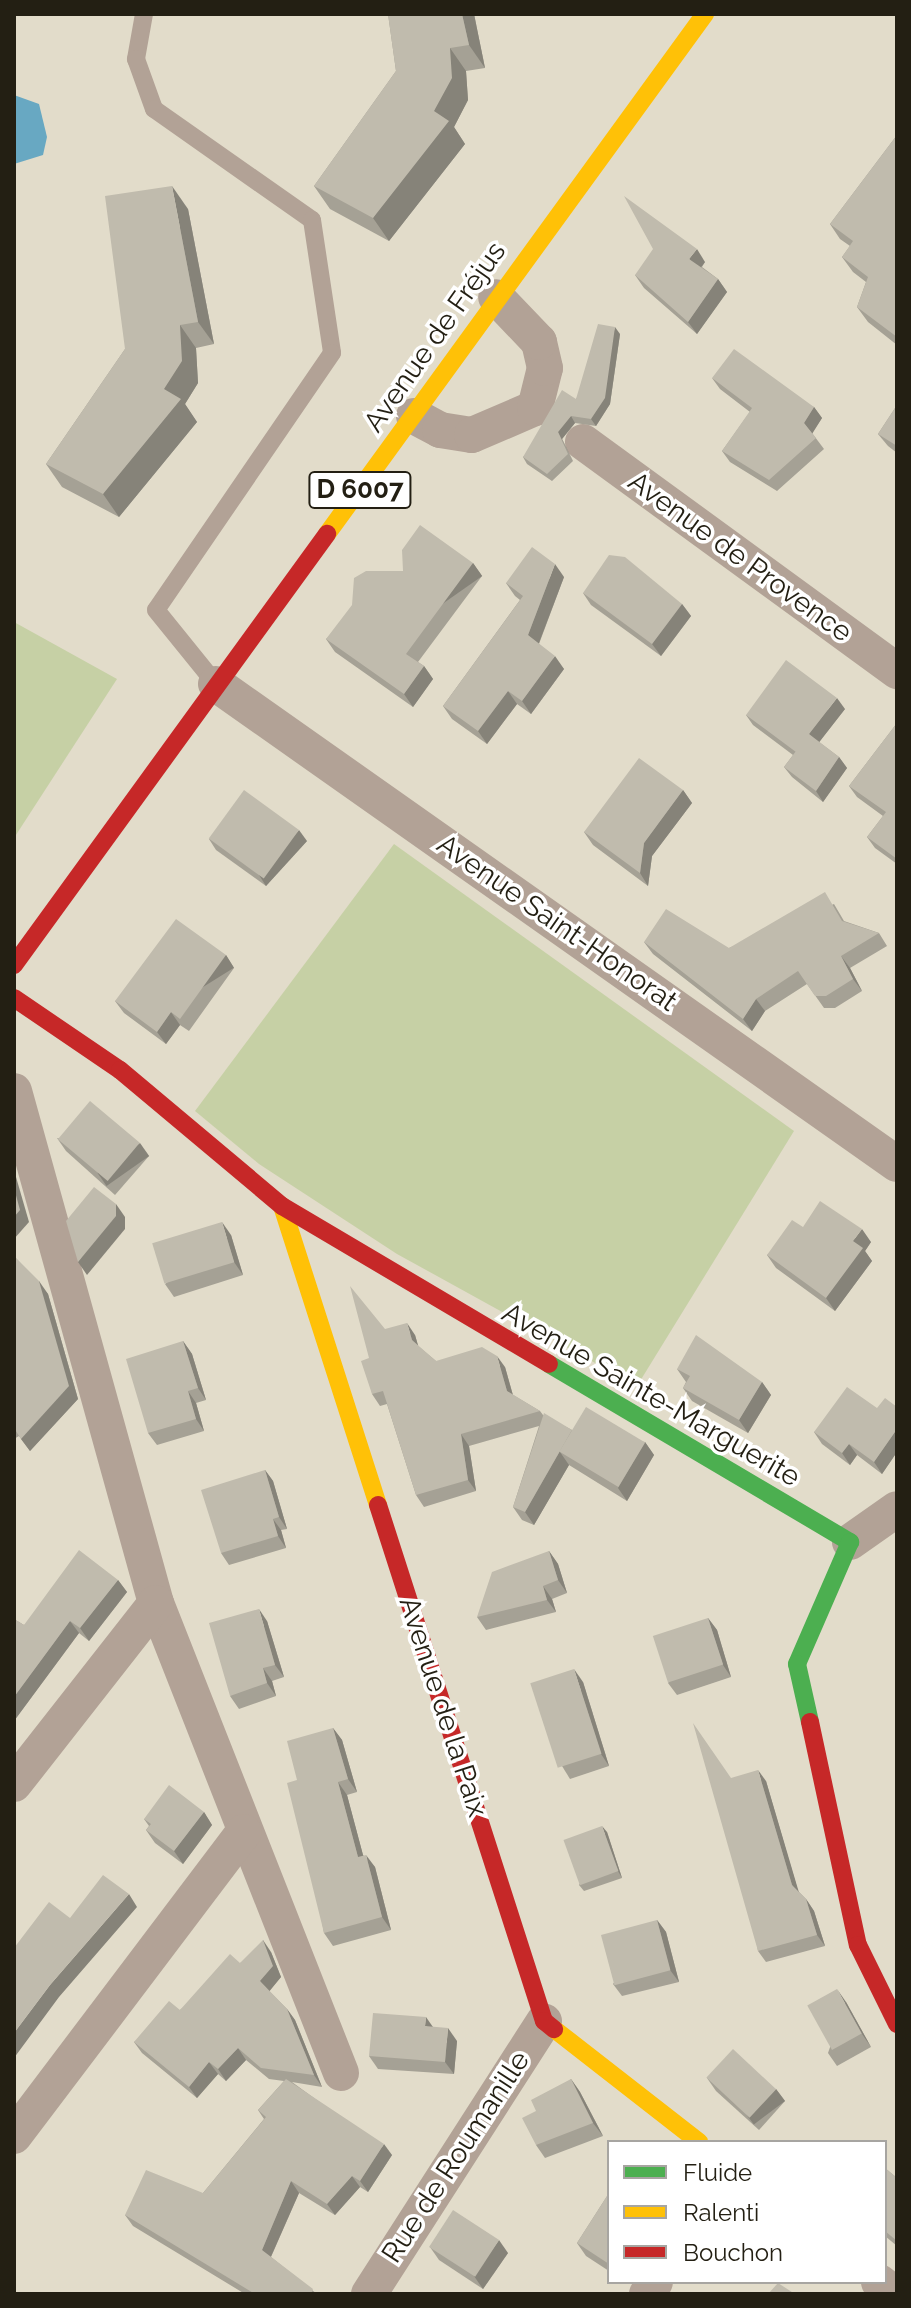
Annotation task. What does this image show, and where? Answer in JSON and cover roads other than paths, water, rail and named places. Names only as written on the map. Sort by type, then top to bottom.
[{"type":"street","name":"Avenue de Fréjus","points":[[14,965],[414,416],[496,297],[705,14]]},
{"type":"street","points":[[414,416],[440,430],[472,435],[543,414],[545,379],[539,342],[496,297]]},
{"type":"street","name":"Avenue de Provence","points":[[583,442],[897,671]]},
{"type":"street","name":"Avenue Saint-Honorat","points":[[216,684],[897,1164]]},
{"type":"street","name":"Avenue Sainte-Marguerite","points":[[14,998],[120,1070],[282,1206],[850,1542]]},
{"type":"street","points":[[14,1091],[156,1603],[341,2073]]},
{"type":"street","name":"Avenue de la Paix","points":[[282,1206],[544,2021]]},
{"type":"street","points":[[897,1509],[850,1542],[797,1664],[858,1945],[897,2024]]},
{"type":"street","points":[[14,1784],[156,1603]]},
{"type":"street","points":[[14,2136],[244,1832]]},
{"type":"street","points":[[544,2021],[696,2140]]},
{"type":"street","name":"Rue de Roumanille","points":[[369,2294],[544,2021]]},
{"type":"lane","points":[[144,14],[136,59],[154,109],[312,220],[332,353],[156,610],[216,684]]},
{"type":"water","points":[[14,95],[39,104],[47,137],[43,155],[14,164]]}]
